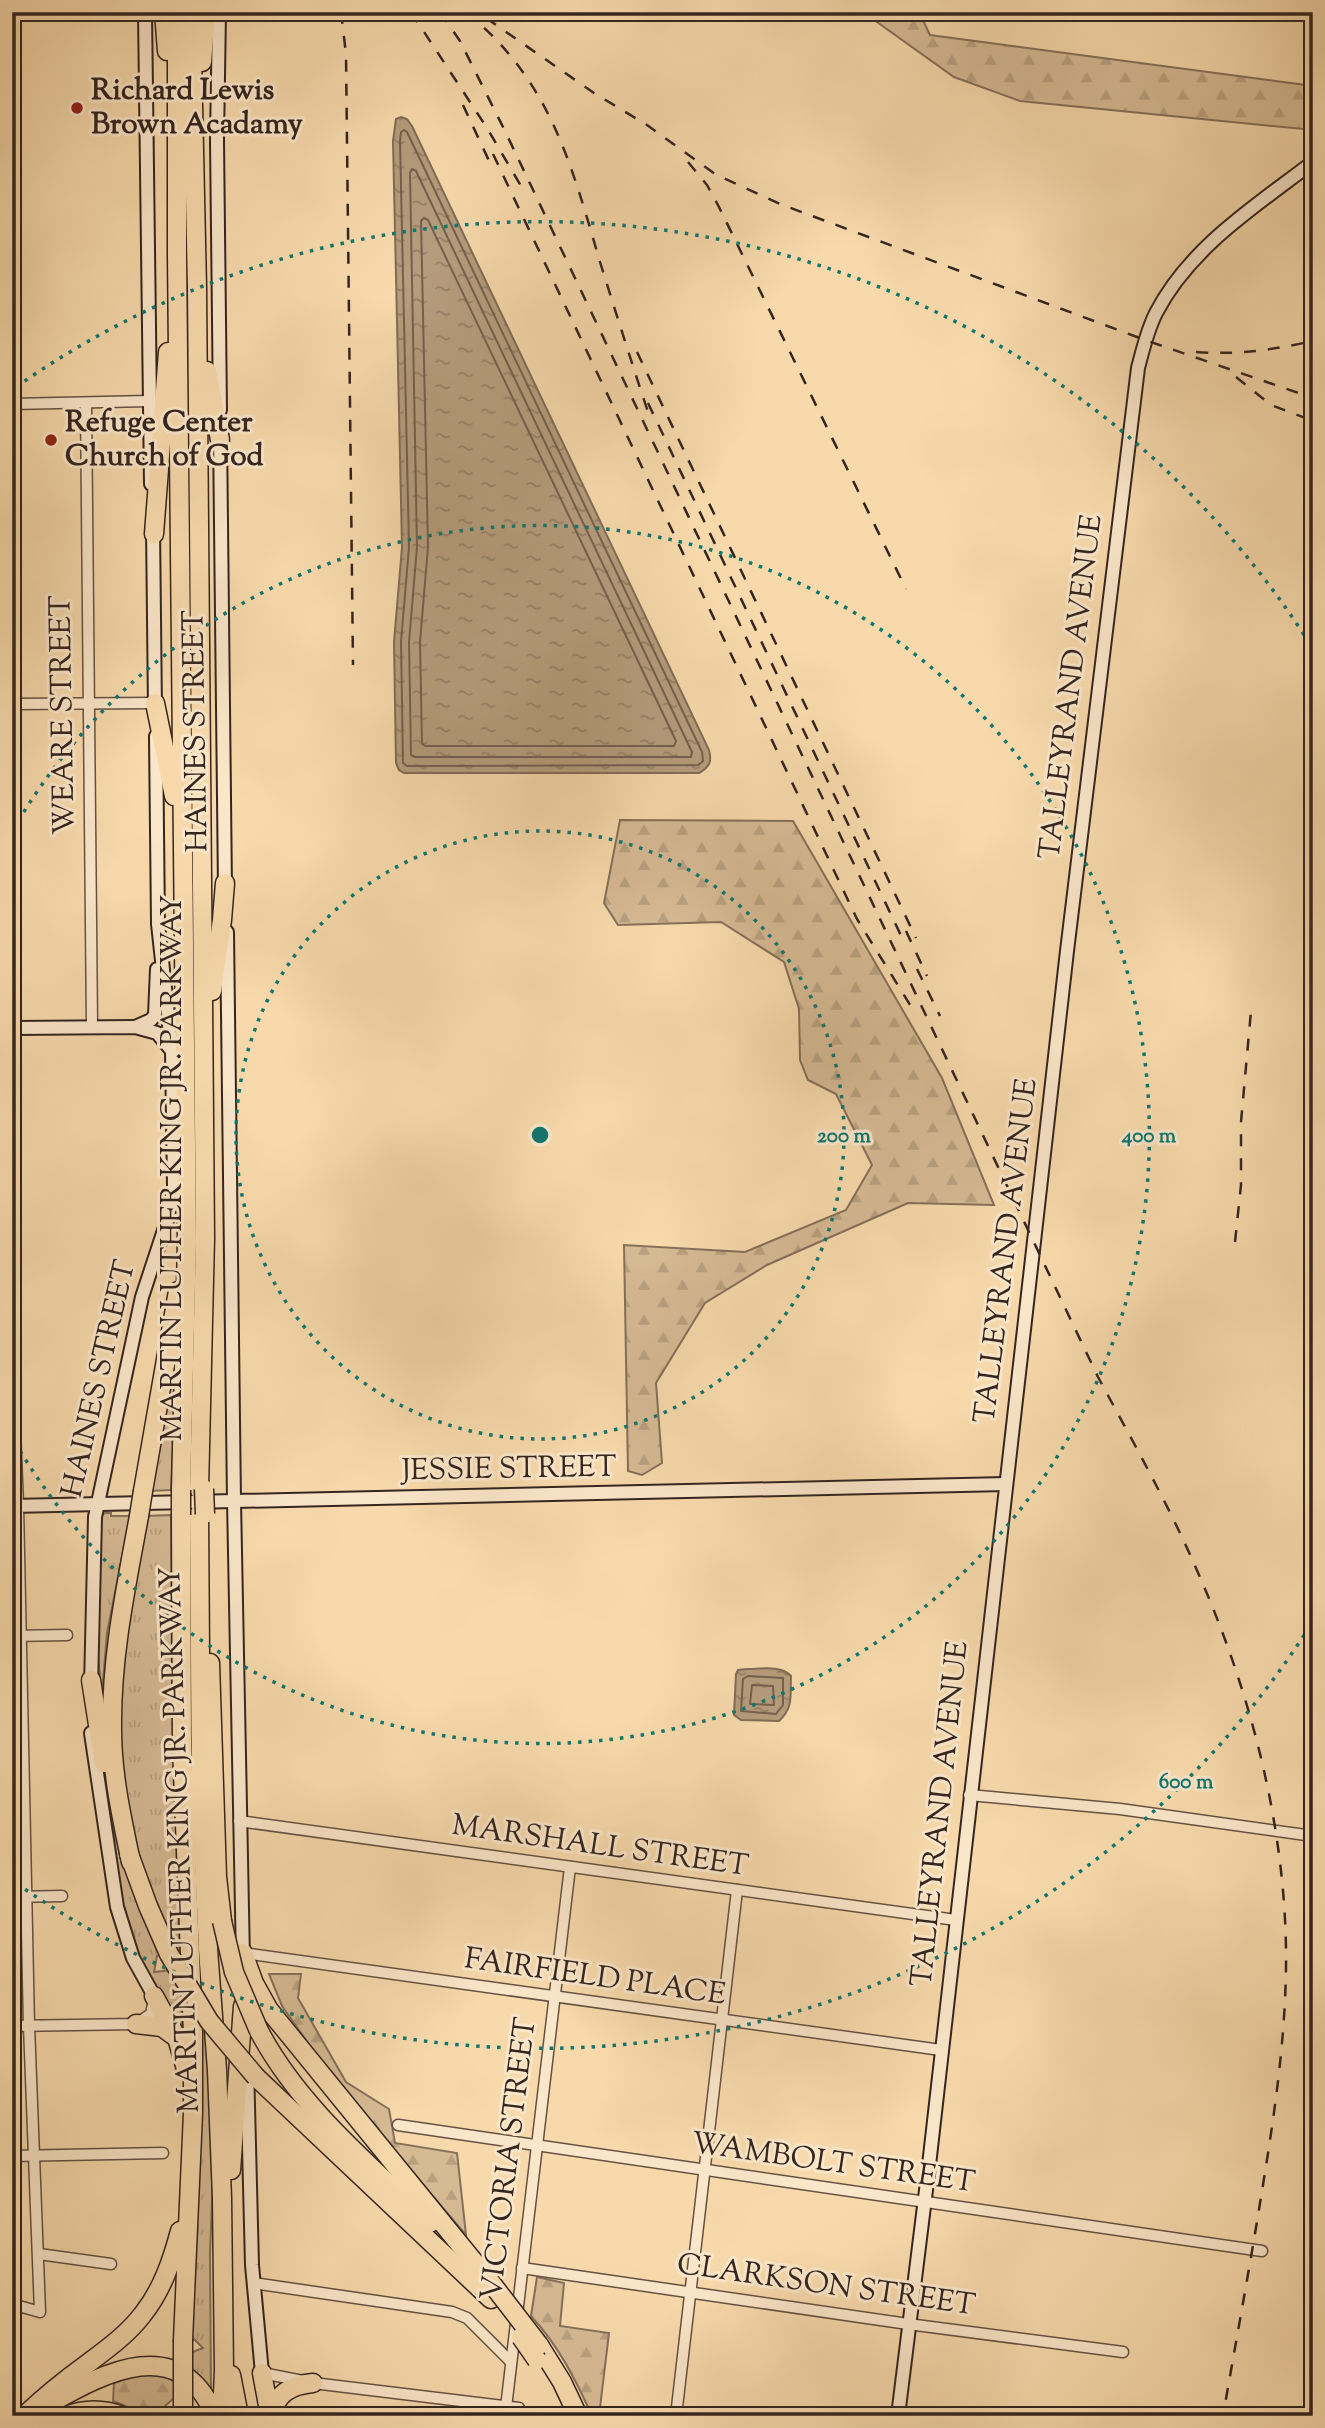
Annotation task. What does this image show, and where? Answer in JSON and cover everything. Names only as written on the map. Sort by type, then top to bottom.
[{"type":"highway","points":[[164,12],[177,201]]},
{"type":"highway","name":"MARTIN LUTHER KING JR. PARKWAY","points":[[177,12],[187,1243],[201,1798],[217,2070],[223,2323]]},
{"type":"highway","name":"MARTIN LUTHER KING JR. PARKWAY","points":[[191,12],[197,288],[205,1238],[201,1410],[195,1489]]},
{"type":"highway","points":[[194,110],[202,70],[206,12]]},
{"type":"highway","points":[[153,534],[177,255]]},
{"type":"highway","points":[[197,288],[210,391],[220,440]]},
{"type":"highway","points":[[155,703],[172,782],[184,878]]},
{"type":"highway","points":[[204,1060],[225,883]]},
{"type":"highway","points":[[131,1863],[119,1803],[112,1730],[113,1683],[119,1624],[187,1243]]},
{"type":"highway","points":[[195,1514],[222,1921],[234,1972],[259,2031],[284,2072],[313,2108],[491,2291]]},
{"type":"highway","name":"MARTIN LUTHER KING JR. PARKWAY","points":[[189,2186],[193,2113],[193,2012],[180,1672],[195,1514]]},
{"type":"highway","points":[[91,1679],[104,1763],[131,1863],[169,1954],[209,2021],[256,2077],[491,2291]]},
{"type":"highway","points":[[243,1953],[254,1983],[269,2010],[562,2382],[578,2416]]},
{"type":"highway","points":[[153,1996],[177,2038],[185,2064],[193,2113]]},
{"type":"highway","points":[[222,2268],[243,2006]]},
{"type":"highway","points":[[136,2024],[162,2027],[177,2038]]},
{"type":"highway","points":[[183,2416],[189,2186]]},
{"type":"highway","points":[[24,2416],[119,2339],[148,2308],[171,2262],[189,2186]]},
{"type":"highway","points":[[223,2323],[224,2416]]},
{"type":"highway","points":[[223,2323],[239,2416]]},
{"type":"highway","points":[[538,2353],[566,2416]]},
{"type":"highway","points":[[30,2416],[101,2377],[127,2367],[144,2365],[167,2369],[188,2379],[205,2397],[215,2416]]},
{"type":"highway","points":[[262,2373],[271,2416]]},
{"type":"highway","points":[[271,2416],[276,2401],[284,2392],[296,2386],[313,2384]]},
{"type":"highway","points":[[66,2416],[92,2410],[123,2416]]},
{"type":"street","name":"HAINES STREET","points":[[145,12],[158,924],[172,1052],[172,1200],[142,1297],[97,1506],[93,1540],[91,1679],[94,1756],[115,1897],[127,1942],[153,1996]]},
{"type":"street","name":"HAINES STREET","points":[[219,12],[217,140],[220,440],[239,1821],[253,2283],[262,2373]]},
{"type":"street","name":"TALLEYRAND AVENUE","points":[[898,2416],[1138,369],[1145,340],[1156,313],[1184,270],[1203,248],[1313,162]]},
{"type":"street","points":[[12,404],[149,401]]},
{"type":"street","name":"WEARE STREET","points":[[86,403],[92,1027]]},
{"type":"street","points":[[12,704],[155,703]]},
{"type":"street","points":[[135,1027],[151,1020],[156,1008],[158,924]]},
{"type":"street","points":[[12,1028],[135,1027],[157,1033],[172,1052]]},
{"type":"street","points":[[12,1352],[16,1635],[24,1766],[29,2026],[40,2312],[12,2304]]},
{"type":"street","name":"JESSIE STREET","points":[[15,1506],[1006,1484]]},
{"type":"street","points":[[16,1635],[67,1635]]},
{"type":"street","points":[[12,1767],[24,1766]]},
{"type":"street","points":[[969,1795],[1119,1809],[1313,1836]]},
{"type":"street","name":"MARSHALL STREET","points":[[239,1821],[956,1920]]},
{"type":"street","name":"VICTORIA STREET","points":[[506,2411],[570,1867]]},
{"type":"street","points":[[676,2416],[737,1891]]},
{"type":"street","points":[[12,1896],[62,1896]]},
{"type":"street","name":"FAIRFIELD PLACE","points":[[243,1953],[942,2050]]},
{"type":"street","points":[[12,2026],[136,2024],[151,2014],[153,1996]]},
{"type":"street","name":"WAMBOLT STREET","points":[[398,2125],[1262,2251]]},
{"type":"street","points":[[12,2156],[163,2153]]},
{"type":"street","points":[[39,2254],[111,2264]]},
{"type":"street","name":"CLARKSON STREET","points":[[522,2267],[908,2324],[1123,2352]]},
{"type":"street","points":[[253,2283],[452,2312],[467,2318],[511,2362]]},
{"type":"street","points":[[262,2373],[313,2384],[506,2411],[519,2408]]},
{"type":"green space","points":[[863,12],[919,12],[930,35],[1313,86],[1313,130],[1020,101],[954,77]]},
{"type":"green space","points":[[620,820],[793,821],[942,1078],[994,1205],[908,1203],[767,1265],[705,1303],[656,1383],[662,1463],[642,1475],[628,1471],[624,1245],[745,1252],[846,1210],[872,1165],[836,1094],[808,1080],[800,1060],[799,1009],[784,962],[721,922],[618,925],[604,903]]},
{"type":"green space","points":[[178,1337],[171,1490],[150,1491]]},
{"type":"green space","points":[[111,1513],[111,1516],[130,1516],[107,1633],[102,1694],[98,1657],[100,1517]]},
{"type":"green space","points":[[171,1515],[172,1693],[182,2031],[159,1998],[125,1929],[110,1818],[121,1857],[160,1955],[157,1956],[154,1972],[172,1970],[175,1951],[173,1931],[162,1926],[129,1826],[116,1708],[145,1516]]},
{"type":"green space","points":[[269,1974],[301,1974],[298,1998],[346,2082],[389,2109],[395,2143],[457,2153],[466,2235],[337,2084],[282,2006]]},
{"type":"green space","points":[[201,2024],[208,2034],[214,2149],[210,2254],[211,2389],[190,2370],[190,2353],[203,2348],[189,2334]]},
{"type":"green space","points":[[537,2277],[564,2283],[560,2326],[609,2333],[599,2416],[592,2416],[566,2363],[531,2316]]},
{"type":"green space","points":[[148,2371],[174,2379],[174,2398],[163,2408],[149,2416],[113,2401],[114,2383]]},
{"type":"water","points":[[396,119],[407,119],[412,126],[709,750],[709,763],[699,773],[404,773],[399,770],[396,763],[394,642],[402,547],[393,141]]},
{"type":"water","points":[[738,1670],[782,1670],[791,1676],[791,1695],[787,1711],[779,1721],[741,1720],[734,1715],[736,1674]]},
{"type":"railway","points":[[341,12],[346,54],[353,665]]},
{"type":"railway","points":[[411,12],[487,128],[521,186]]},
{"type":"railway","points":[[440,12],[460,41],[505,131],[1098,1377],[1176,1525],[1234,1664],[1261,1757],[1279,1852],[1284,1900],[1286,1979],[1271,2131],[1223,2416]]},
{"type":"railway","points":[[466,12],[495,38],[518,66],[554,125],[579,191],[649,415]]},
{"type":"railway","points":[[486,18],[594,93],[647,125],[715,174],[780,204],[1145,340],[1313,398]]},
{"type":"railway","points":[[463,105],[491,165]]},
{"type":"railway","points":[[493,154],[857,919],[912,1008]]},
{"type":"railway","points":[[688,162],[707,185],[719,207],[906,589]]},
{"type":"railway","points":[[1196,352],[1255,351],[1313,341]]},
{"type":"railway","points":[[637,352],[916,938]]},
{"type":"railway","points":[[1236,377],[1271,405],[1313,421]]},
{"type":"railway","points":[[648,403],[905,944]]},
{"type":"railway","points":[[906,931],[927,976]]},
{"type":"railway","points":[[917,969],[940,1016]]},
{"type":"railway","points":[[1235,1242],[1241,1185],[1241,1122],[1251,1011]]},
{"type":"place","name":"Richard Lewis Brown Acadamy","points":[[77,108]]},
{"type":"place","name":"Refuge Center Church of God","points":[[51,440]]}]
